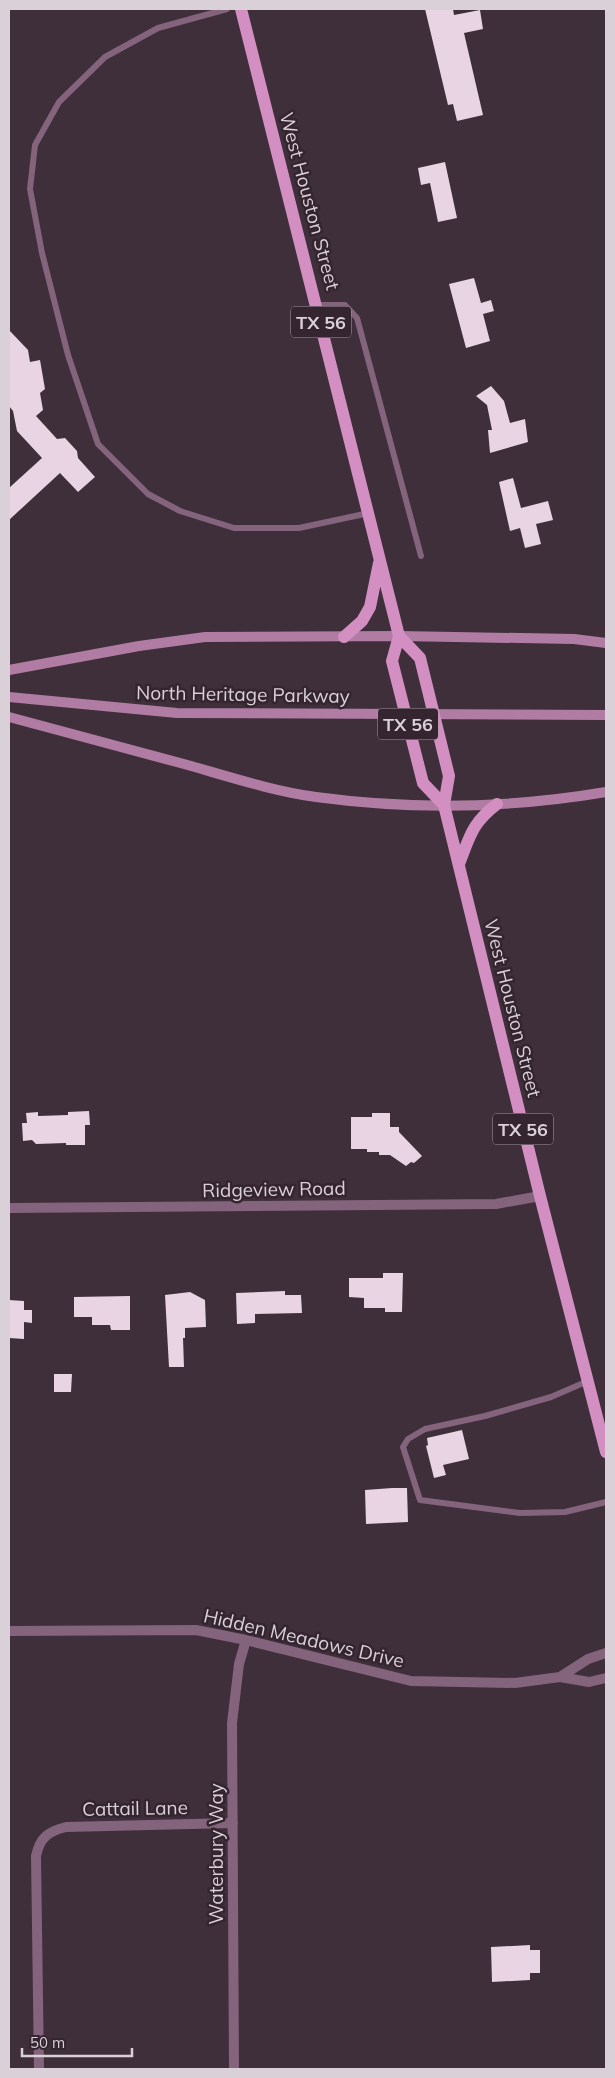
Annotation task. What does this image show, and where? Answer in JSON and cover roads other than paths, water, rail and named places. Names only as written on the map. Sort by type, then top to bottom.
[{"type":"main road","name":"West Houston Street","points":[[241,9],[399,636],[392,661],[423,783],[444,805]]},
{"type":"main road","points":[[344,637],[362,621],[370,607],[380,558]]},
{"type":"main road","name":"West Houston Street","points":[[399,636],[420,658],[450,776],[444,805],[540,1196],[588,1381],[604,1433],[606,1452]]},
{"type":"main road","points":[[9,670],[139,646],[205,637],[399,636],[574,639],[606,643]]},
{"type":"main road","name":"North Heritage Parkway","points":[[9,697],[177,713],[606,715]]},
{"type":"main road","points":[[9,717],[250,782],[315,797],[373,803],[444,805],[555,800],[606,792]]},
{"type":"main road","points":[[459,864],[472,828],[482,816],[497,804]]},
{"type":"street","name":"Ridgeview Road","points":[[9,1208],[496,1204],[540,1196]]},
{"type":"street","name":"Hidden Meadows Drive","points":[[9,1631],[196,1630],[246,1640],[411,1680],[515,1683],[560,1677],[589,1682],[606,1678]]},
{"type":"street","name":"Waterbury Way","points":[[234,2069],[232,1723],[239,1664],[246,1640]]},
{"type":"street","name":"Hidden Meadows Drive","points":[[560,1677],[588,1659],[606,1653]]},
{"type":"street","name":"Cattail Lane","points":[[39,2069],[36,1856],[42,1839],[54,1830],[66,1828],[233,1823]]},
{"type":"lane","points":[[227,9],[158,28],[105,57],[58,102],[35,145],[30,189],[42,253],[68,355],[98,444],[148,494],[180,511],[234,528],[299,528],[369,514]]},
{"type":"lane","points":[[317,305],[346,305],[356,318],[421,556]]},
{"type":"lane","points":[[588,1381],[551,1397],[485,1416],[425,1429],[408,1439],[403,1447],[420,1500],[520,1513],[565,1512],[606,1502]]}]
